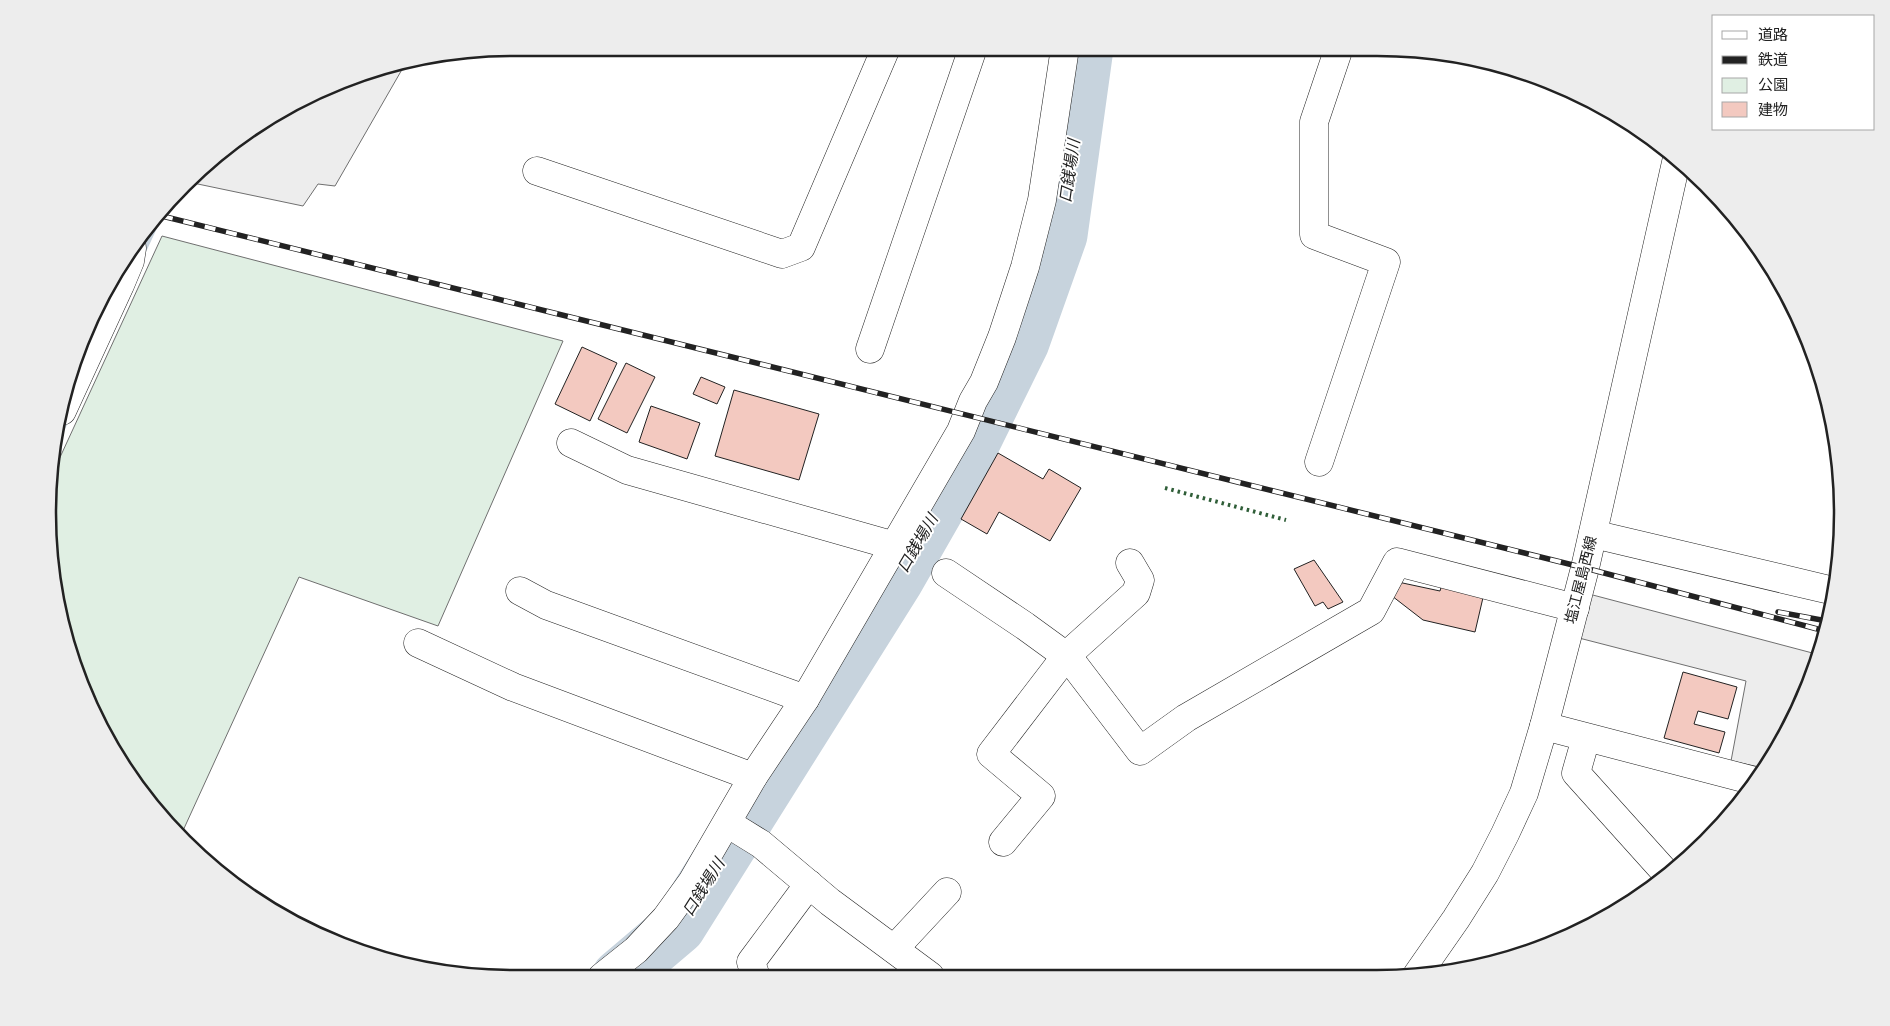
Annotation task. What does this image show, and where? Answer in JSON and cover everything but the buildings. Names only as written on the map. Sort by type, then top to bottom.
[{"type":"street","points":[[537,171],[782,254],[801,247],[883,56]]},
{"type":"street","points":[[870,349],[970,56]]},
{"type":"street","points":[[611,970],[636,950],[666,918],[692,882],[753,777],[804,699],[962,431],[973,401],[984,382],[1002,337],[1025,267],[1042,200],[1064,56]]},
{"type":"street","points":[[1318,462],[1386,262],[1314,235],[1314,122],[1336,56]]},
{"type":"street","name":"塩江屋島西線","points":[[1422,967],[1456,920],[1485,873],[1524,793],[1575,608],[1675,167]]},
{"type":"street","points":[[76,381],[126,270]]},
{"type":"street","points":[[571,443],[627,470],[895,546]]},
{"type":"street","points":[[1592,534],[1827,589]]},
{"type":"street","points":[[946,573],[1066,656],[1140,751],[1186,718],[1372,611],[1397,562],[1575,608]]},
{"type":"street","points":[[1002,842],[1040,796],[991,754],[1066,656],[1136,593],[1140,580],[1130,563]]},
{"type":"street","points":[[520,591],[546,605],[804,699]]},
{"type":"street","points":[[418,643],[513,687],[753,777]]},
{"type":"street","points":[[1544,726],[1748,779]]},
{"type":"street","points":[[1586,738],[1576,773],[1662,869]]},
{"type":"street","points":[[727,823],[761,844],[809,884],[922,970]]},
{"type":"street","points":[[754,970],[752,962],[809,884]]},
{"type":"street","points":[[894,949],[948,892]]},
{"type":"green space","points":[[162,236],[563,341],[438,626],[299,577],[184,829],[151,791],[117,741],[103,715],[80,660],[65,602],[60,573],[56,513],[59,459]]},
{"type":"shaded area","points":[[401,70],[335,186],[318,184],[303,206],[197,184],[235,151],[285,117],[338,91],[366,80]]},
{"type":"shaded area","points":[[1589,594],[1812,653],[1787,715],[1757,767],[1731,761],[1746,681],[1579,638]]},
{"type":"waterway","name":"口銭場川","points":[[627,970],[678,927],[896,580],[959,470],[1022,342],[1060,235],[1085,56]]},
{"type":"waterway","points":[[140,254],[145,243]]},
{"type":"railway","points":[[166,217],[1585,568],[1818,629]]},
{"type":"railway","points":[[1778,612],[1821,620]]},
{"type":"hedge","points":[[1165,488],[1286,520]]}]
